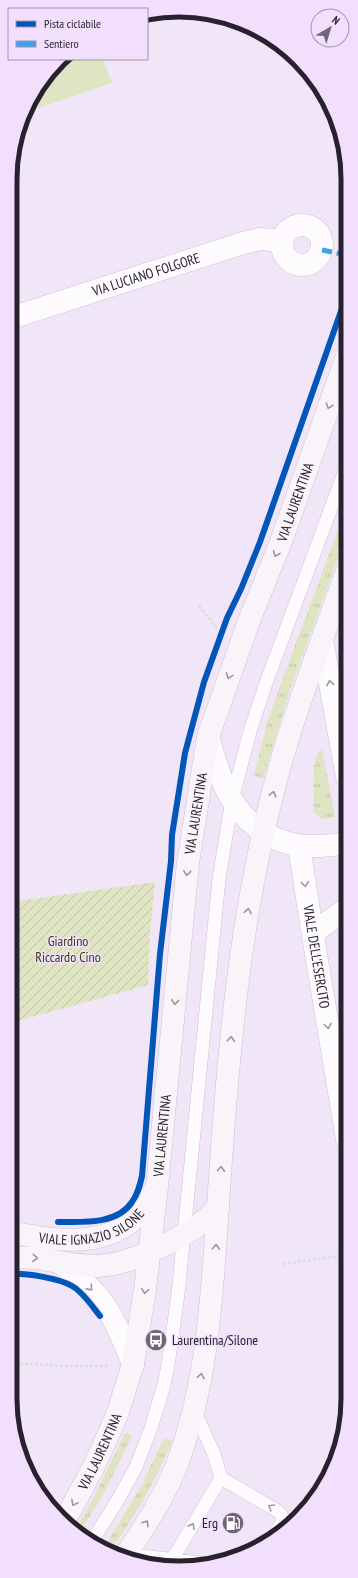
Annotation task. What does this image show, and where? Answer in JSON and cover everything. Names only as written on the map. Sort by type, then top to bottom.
[{"type":"main road","name":"VIA LAURENTINA","points":[[67,1517],[93,1468],[110,1431],[118,1412],[133,1364],[145,1290],[157,1187],[188,863],[208,737],[249,620],[282,540],[341,373]]},
{"type":"main road","points":[[128,1552],[164,1493],[175,1468],[198,1389],[208,1336],[216,1257],[218,1208],[231,1036],[254,873],[285,747],[341,588]]},
{"type":"main road","name":"VIALE IGNAZIO SILONE","points":[[17,1233],[63,1240],[89,1239],[110,1233],[123,1228],[135,1218],[157,1187]]},
{"type":"main road","name":"VIALE IGNAZIO SILONE","points":[[17,1258],[34,1258],[60,1263],[99,1266],[126,1261],[149,1252],[185,1233],[201,1223],[218,1208]]},
{"type":"street","name":"VIA LUCIANO FOLGORE","points":[[17,316],[243,243],[260,239],[282,242]]},
{"type":"street","points":[[322,640],[341,744]]},
{"type":"street","name":"VIA LAURENTINA","points":[[208,737],[225,786],[232,800],[253,825],[263,832],[288,843],[300,846],[341,844]]},
{"type":"street","name":"VIALE DELL'ESERCITO","points":[[300,846],[341,1109]]},
{"type":"street","points":[[313,933],[341,912]]},
{"type":"street","name":"VIALE IGNAZIO SILONE","points":[[60,1263],[83,1280],[108,1309],[133,1364]]},
{"type":"lane","points":[[94,1537],[136,1467],[157,1409],[168,1365],[185,1233],[210,964],[221,868],[232,800],[250,731],[266,683],[341,481]]},
{"type":"lane","points":[[193,1408],[214,1454],[221,1478],[281,1514],[283,1520],[279,1527]]},
{"type":"lane","points":[[172,1560],[221,1478]]},
{"type":"lane","points":[[143,1557],[181,1561]]},
{"type":"path","points":[[199,606],[221,634]]},
{"type":"path","points":[[219,640],[225,623]]},
{"type":"path","points":[[283,1264],[341,1256]]},
{"type":"path","points":[[17,1363],[72,1366],[133,1364]]},
{"type":"green space","points":[[69,60],[103,60],[112,83],[32,110],[50,80]]},
{"type":"green space","points":[[341,522],[341,550],[290,690],[263,779],[254,775],[268,720]]},
{"type":"green space","points":[[322,750],[335,817],[322,819],[313,812],[314,766],[318,751]]},
{"type":"green space","name":"Giardino Riccardo Cino","points":[[155,882],[150,932],[148,985],[17,1021],[17,901]]},
{"type":"green space","points":[[125,1433],[132,1436],[105,1491],[82,1529],[78,1526],[94,1497]]},
{"type":"green space","points":[[164,1438],[172,1441],[152,1484],[128,1526],[113,1547],[106,1544],[142,1485]]},
{"type":"marked path","points":[[322,250],[341,254]]},
{"type":"cycle path","points":[[58,1222],[98,1221],[117,1215],[132,1202],[140,1186],[160,954],[171,861],[172,835],[185,753],[204,682],[227,618],[241,589],[260,542],[341,311]]},
{"type":"cycle path","points":[[17,1274],[42,1277],[72,1286],[80,1292],[100,1316]]},
{"type":"place","name":"Laurentina/Silone","points":[[156,1340]]},
{"type":"place","name":"Erg","points":[[233,1523]]}]
